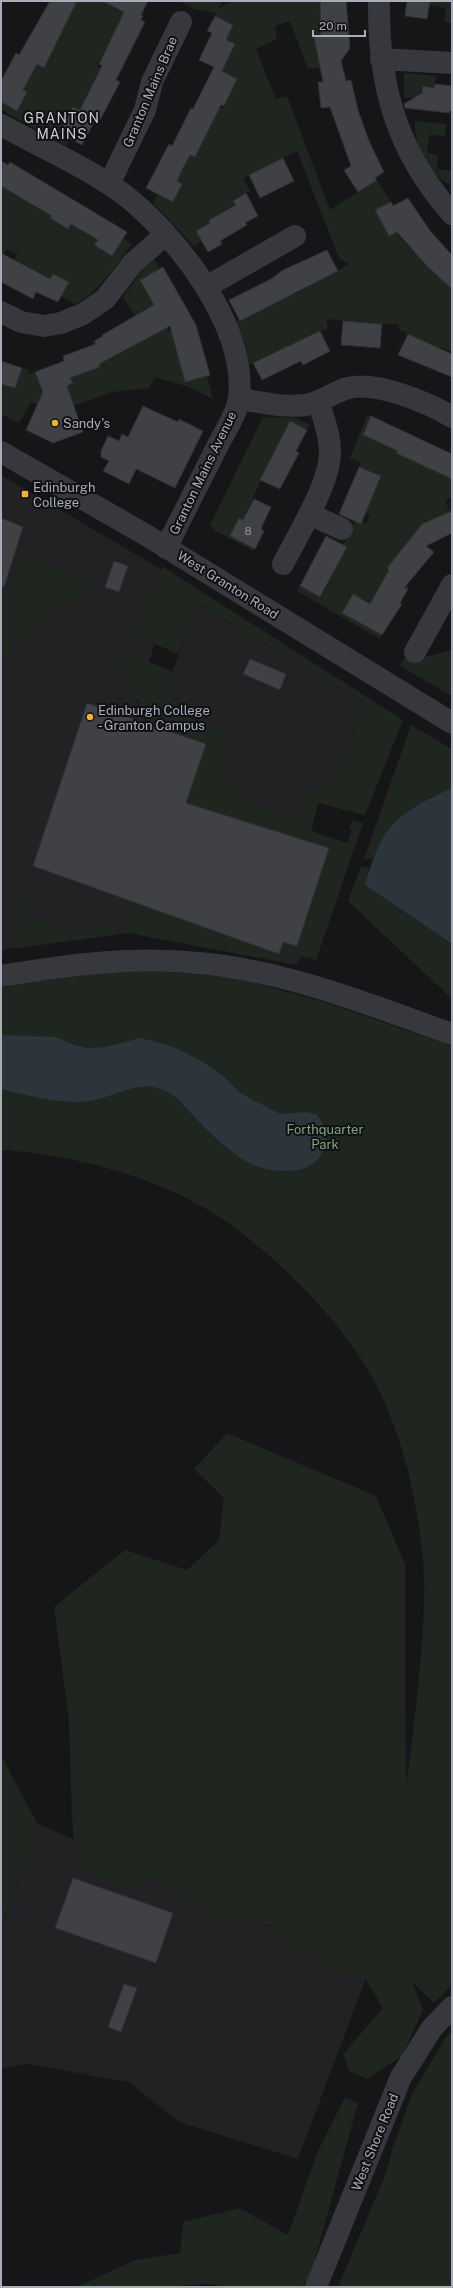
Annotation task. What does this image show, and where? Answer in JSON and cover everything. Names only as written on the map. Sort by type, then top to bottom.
[{"type":"street","points":[[379,1],[381,58],[390,107],[407,147],[423,177],[452,214]]},
{"type":"street","name":"Granton Mains Brae","points":[[109,184],[146,110],[152,82],[181,22]]},
{"type":"street","points":[[381,58],[452,63]]},
{"type":"street","name":"Granton Mains Avenue","points":[[1,125],[109,184],[133,202],[182,254],[206,287],[230,337],[235,353],[239,376],[239,400],[166,548]]},
{"type":"street","points":[[1,312],[21,322],[44,326],[61,323],[84,314],[105,299],[133,263],[165,235]]},
{"type":"street","points":[[206,287],[295,236]]},
{"type":"street","points":[[239,400],[289,406],[318,402],[347,388],[366,386],[415,400],[452,416]]},
{"type":"street","points":[[283,564],[309,514],[325,477],[330,453],[318,402]]},
{"type":"street","name":"West Granton Road","points":[[1,452],[166,548],[452,723]]},
{"type":"street","points":[[309,514],[342,529]]},
{"type":"street","points":[[414,652],[445,614],[452,585]]},
{"type":"street","points":[[1,976],[73,964],[115,961],[199,962],[246,969],[280,977],[354,1000],[452,1034]]},
{"type":"street","name":"West Shore Road","points":[[316,2287],[401,2077],[432,2028],[452,2007]]},
{"type":"shaded area","name":"Edinburgh College - Granton Campus","points":[[1,475],[176,578],[136,702],[221,733],[201,790],[345,844],[297,965],[129,933],[1,950]]},
{"type":"shaded area","points":[[196,603],[364,702],[336,779],[330,785],[321,788],[310,788],[295,822],[244,801],[245,795],[228,786],[206,724],[175,711],[169,698],[169,682]]},
{"type":"shaded area","points":[[452,788],[452,944],[365,885],[380,844],[394,823],[407,812]]},
{"type":"shaded area","points":[[1,1035],[55,1037],[74,1045],[87,1048],[106,1047],[141,1038],[176,1048],[203,1062],[223,1076],[240,1093],[280,1114],[306,1112],[316,1114],[322,1122],[325,1130],[325,1147],[321,1155],[308,1167],[293,1171],[278,1171],[259,1167],[237,1155],[205,1128],[178,1099],[165,1091],[153,1087],[129,1089],[91,1101],[77,1102],[29,1096],[1,1089]]},
{"type":"shaded area","points":[[37,1823],[369,1970],[298,2159],[179,2122],[129,2082],[26,2064],[1,2068],[1,1928]]},
{"type":"green space","points":[[77,1],[124,1],[120,10],[124,12],[97,66],[101,68],[80,110],[73,107],[59,133],[70,139],[66,146],[1,110],[1,103],[17,110],[23,90],[37,64],[44,68]]},
{"type":"green space","points":[[180,1],[222,1],[219,9],[231,1],[320,1],[321,35],[314,37],[319,61],[341,64],[308,69],[290,21],[275,26],[277,39],[256,49],[257,52],[276,99],[287,96],[330,210],[377,180],[391,202],[375,210],[427,266],[452,289],[452,352],[441,347],[440,349],[398,329],[399,325],[326,319],[328,328],[249,365],[246,346],[236,322],[292,293],[295,294],[348,265],[348,263],[339,258],[297,151],[243,178],[250,191],[233,201],[236,205],[209,220],[210,223],[196,231],[202,241],[194,246],[153,203],[158,194],[173,201],[182,184],[177,181],[190,155],[195,157],[220,107],[223,108],[237,79],[222,71],[235,45],[226,40],[233,25],[215,16],[216,13],[194,9]]},
{"type":"green space","points":[[430,1],[452,1],[452,24],[444,22],[446,8],[429,5]]},
{"type":"green space","points":[[404,73],[436,76],[434,88],[423,86],[422,99],[404,97]]},
{"type":"green space","points":[[415,121],[446,124],[445,136],[429,135],[427,153],[438,155],[437,169],[452,171],[450,185],[434,173],[423,158],[417,141]]},
{"type":"green space","points":[[6,179],[62,196],[65,194],[50,218],[68,229],[71,224],[98,240],[95,245],[112,256],[123,238],[132,244],[100,285],[76,304],[61,296],[68,282],[53,274],[50,279],[13,261],[17,254],[7,249],[1,260],[1,188]]},
{"type":"green space","points":[[154,259],[160,269],[140,281],[170,332],[190,321],[193,326],[196,325],[198,329],[174,335],[207,376],[213,399],[189,387],[155,377],[149,388],[112,392],[56,412],[31,402],[19,423],[1,414],[1,384],[15,388],[22,368],[29,370],[28,374],[36,372],[44,394],[73,384],[70,378],[100,367],[92,346],[94,341],[105,361],[145,340],[135,316],[123,297],[143,269]]},
{"type":"green space","points":[[367,415],[371,416],[363,435],[391,447],[399,429],[406,432],[397,453],[452,479],[452,500],[451,498],[445,501],[450,511],[435,519],[443,537],[438,540],[421,526],[387,568],[407,584],[409,587],[408,589],[385,577],[370,604],[353,594],[343,613],[382,635],[380,639],[297,591],[300,586],[321,597],[347,547],[343,545],[355,521],[367,523],[370,515],[366,512],[381,476],[359,467],[361,463],[350,458]]},
{"type":"green space","points":[[263,417],[296,418],[310,425],[307,430],[290,421],[270,460],[287,469],[286,472],[288,475],[268,465],[243,520],[230,536],[255,549],[254,551],[217,532],[210,525]]},
{"type":"green space","points":[[24,555],[93,579],[81,595],[34,629],[1,662],[1,587],[12,590]]},
{"type":"green space","points":[[163,567],[403,720],[365,815],[318,803],[311,831],[347,843],[352,830],[349,829],[352,820],[363,823],[316,960],[280,951],[283,942],[297,946],[329,848],[186,803],[206,744],[149,724],[117,655],[116,648],[173,672],[169,692],[175,711],[216,729],[231,739],[221,764],[228,786],[246,795],[244,801],[295,822],[310,788],[324,786],[336,778],[364,702],[197,603],[178,654],[134,635]]},
{"type":"green space","points":[[452,650],[452,696],[400,666],[406,655],[414,660]]},
{"type":"green space","points":[[411,725],[452,749],[452,788],[432,796],[393,824],[373,859],[364,859]]},
{"type":"green space","points":[[361,866],[370,869],[365,885],[452,944],[452,999],[348,901]]},
{"type":"green space","points":[[21,899],[34,903],[31,916],[85,936],[94,923],[125,933],[137,916],[134,913],[137,903],[279,954],[297,965],[129,933],[17,948],[25,920]]},
{"type":"green space","name":"Forthquarter Park","points":[[115,972],[172,972],[237,978],[324,1002],[452,1046],[452,1985],[434,2003],[412,1982],[423,2010],[402,2056],[367,2079],[349,2071],[343,2054],[383,2008],[365,1978],[321,1966],[271,1925],[205,1913],[159,1876],[135,1891],[101,1878],[76,1860],[72,1819],[69,1721],[54,1607],[125,1550],[187,1570],[219,1540],[224,1498],[194,1469],[227,1433],[376,1496],[405,1564],[406,1786],[422,1643],[424,1592],[423,1554],[410,1479],[398,1438],[383,1398],[366,1367],[343,1333],[307,1292],[263,1250],[213,1213],[190,1200],[165,1188],[111,1169],[55,1156],[1,1150],[1,988],[50,978]]},
{"type":"green space","points":[[1,1755],[37,1823],[1,1928]]},
{"type":"green space","points":[[452,2032],[452,2287],[338,2287],[386,2173],[392,2150],[412,2094],[446,2037]]},
{"type":"green space","points":[[345,2097],[358,2103],[309,2281],[301,2287],[232,2287],[208,2284],[166,2287],[77,2287],[135,2260],[180,2253],[183,2222],[240,2208],[288,2235],[317,2153]]},
{"type":"building","points":[[50,1],[77,1],[44,68],[37,64],[23,90],[27,92],[17,111],[1,102],[1,81],[16,53],[19,55]]},
{"type":"building","points":[[103,1],[148,1],[141,15],[143,16],[141,20],[145,22],[116,80],[120,82],[100,120],[96,118],[82,145],[59,133],[73,107],[80,110],[102,66],[99,64],[124,12]]},
{"type":"building","points":[[320,1],[346,1],[350,48],[341,61],[346,81],[351,80],[358,110],[369,141],[384,172],[375,178],[377,180],[358,192],[344,170],[351,166],[330,107],[321,108],[318,82],[323,82],[314,37],[321,35]]},
{"type":"building","points":[[407,1],[430,1],[427,19],[405,16]]},
{"type":"building","points":[[215,16],[233,25],[226,40],[235,44],[222,71],[237,79],[224,106],[221,105],[195,157],[190,155],[183,168],[177,181],[182,184],[173,202],[146,188],[169,144],[172,146],[191,108],[193,109],[214,67],[199,60],[212,33],[207,31]]},
{"type":"building","points":[[435,84],[452,86],[452,111],[449,111],[449,113],[405,108],[404,104],[422,93],[423,86],[434,88]]},
{"type":"building","points":[[283,158],[294,181],[260,198],[249,175]]},
{"type":"building","points":[[1,161],[8,165],[10,162],[127,232],[112,256],[94,245],[98,240],[71,224],[68,229],[50,218],[52,216],[1,186]]},
{"type":"building","points":[[246,193],[258,216],[245,223],[247,225],[220,241],[222,244],[208,252],[196,231],[210,223],[209,220],[236,205],[233,201]]},
{"type":"building","points":[[408,198],[431,232],[452,255],[452,289],[427,266],[397,232],[389,236],[375,210],[391,202],[393,206]]},
{"type":"building","points":[[327,250],[338,271],[240,321],[229,300],[271,279],[283,270]]},
{"type":"building","points":[[1,253],[50,279],[53,274],[69,282],[58,302],[36,292],[33,299],[1,282]]},
{"type":"building","points":[[163,267],[196,325],[210,375],[185,382],[170,326],[99,364],[100,367],[70,378],[73,383],[67,386],[83,432],[53,443],[26,430],[43,392],[35,372],[64,361],[63,356],[96,344],[94,341],[103,336],[102,335],[154,305],[140,280]]},
{"type":"building","points":[[343,321],[382,324],[380,348],[341,345]]},
{"type":"building","points":[[320,331],[330,351],[303,365],[301,361],[262,380],[253,363]]},
{"type":"building","points":[[408,334],[452,354],[452,377],[398,355]]},
{"type":"building","points":[[1,361],[22,368],[15,388],[1,384]]},
{"type":"building","points":[[143,406],[178,422],[179,419],[203,431],[175,488],[136,469],[129,484],[103,471],[109,461],[101,457],[101,451],[108,436],[119,441],[122,434],[128,437]]},
{"type":"building","points":[[371,416],[452,454],[452,479],[396,453],[398,451],[363,435]]},
{"type":"building","points":[[290,421],[307,430],[296,451],[299,453],[280,489],[260,480]]},
{"type":"building","points":[[359,467],[381,476],[361,524],[339,514]]},
{"type":"building","points":[[254,499],[271,507],[261,529],[264,531],[255,549],[230,536],[239,518],[243,520]]},
{"type":"building","points":[[452,511],[452,533],[426,546],[434,552],[404,588],[408,589],[400,603],[402,604],[382,635],[342,613],[353,594],[370,604],[389,570],[387,568],[422,524]]},
{"type":"building","points":[[1,518],[23,527],[4,587],[1,586]]},
{"type":"building","points":[[326,536],[347,547],[320,597],[300,586]]},
{"type":"building","points":[[114,561],[128,566],[119,592],[105,587]]},
{"type":"building","points":[[250,659],[286,674],[280,690],[243,674]]},
{"type":"building","points":[[87,703],[206,744],[186,803],[329,848],[297,946],[283,942],[279,954],[33,866]]},
{"type":"building","points":[[73,1878],[173,1913],[156,1963],[55,1928]]},
{"type":"building","points":[[124,1984],[137,1988],[121,2032],[108,2027]]},
{"type":"place","name":"Sandy's","points":[[55,423]]},
{"type":"place","name":"Edinburgh College","points":[[25,494]]},
{"type":"place","name":"Edinburgh College - Granton Campus","points":[[90,717]]},
{"type":"district","name":"GRANTON MAINS","points":[[62,126]]}]
